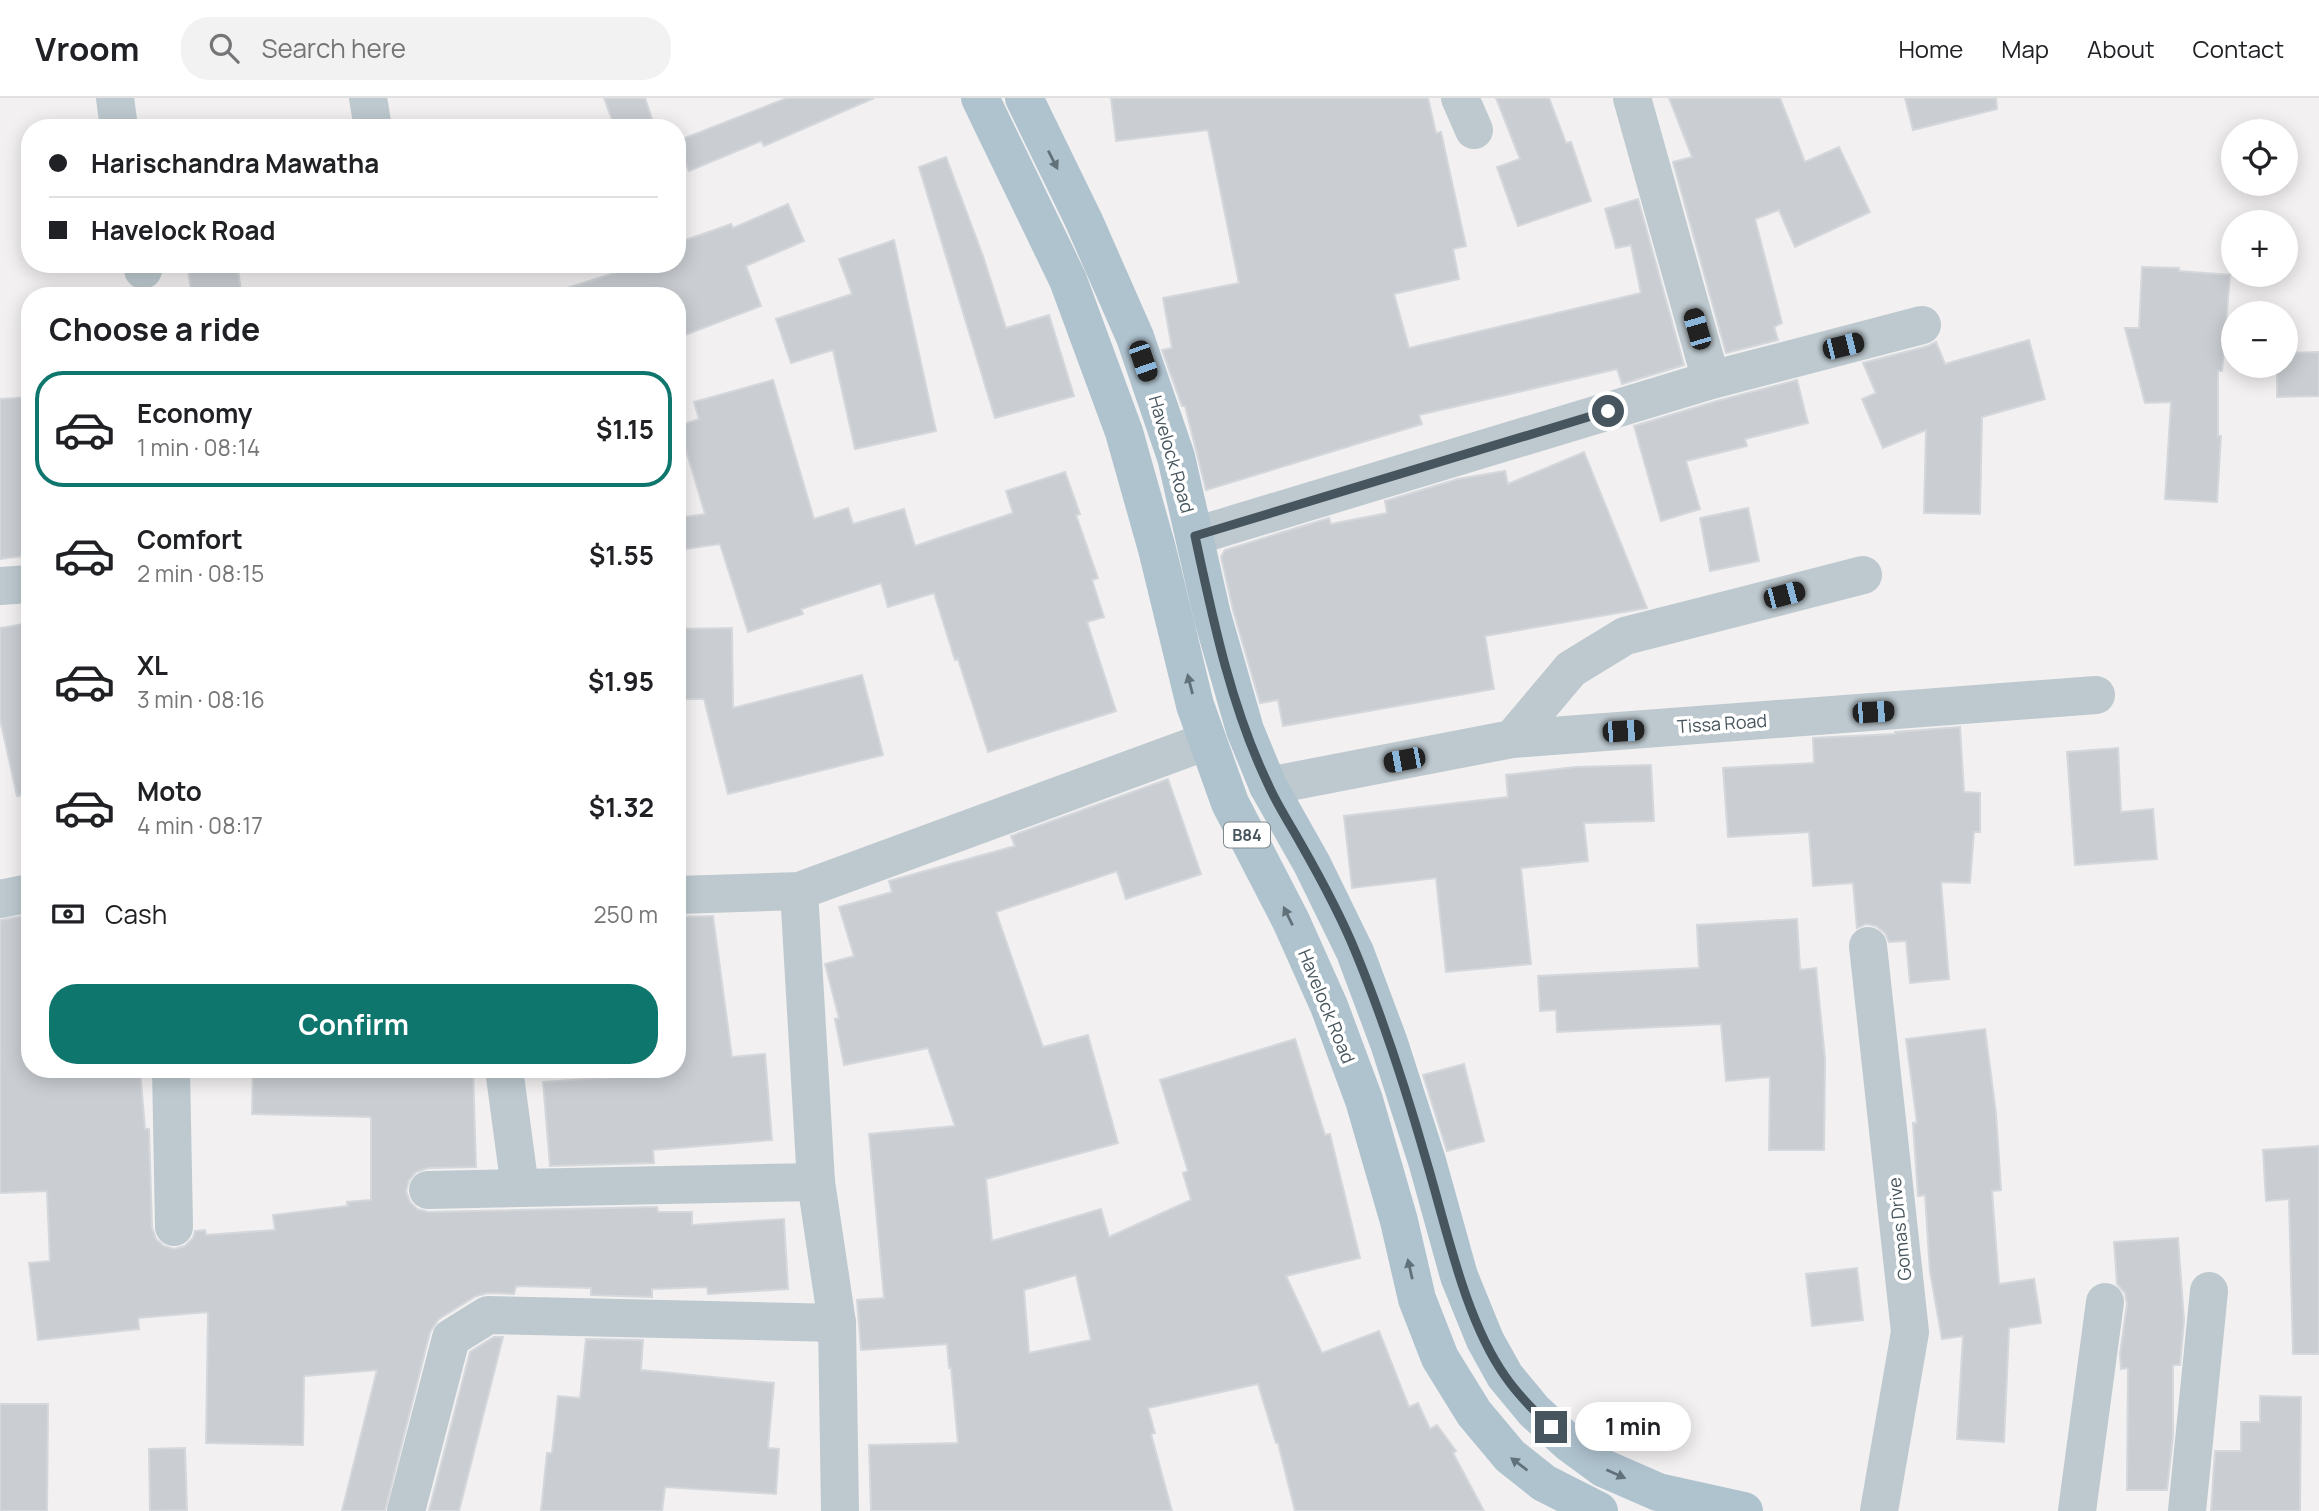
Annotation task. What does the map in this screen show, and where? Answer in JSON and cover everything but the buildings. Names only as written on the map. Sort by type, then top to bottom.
[{"type":"main road","name":"Havelock Road","points":[[980,98],[1068,280],[1124,432],[1157,548],[1195,705],[1230,803],[1291,920],[1329,1006],[1364,1100],[1399,1221],[1417,1299],[1440,1358],[1474,1413],[1510,1457],[1544,1483],[1599,1511]]},
{"type":"main road","name":"Havelock Road","points":[[1024,98],[1084,221],[1135,337],[1176,457],[1212,615],[1245,730],[1268,786],[1312,864],[1355,951],[1389,1043],[1460,1276],[1485,1340],[1505,1376],[1534,1411],[1569,1443],[1603,1468],[1658,1492],[1744,1511]]},
{"type":"street","points":[[115,98],[118,119]]},
{"type":"street","points":[[368,98],[372,119]]},
{"type":"street","points":[[1632,98],[1712,380]]},
{"type":"street","points":[[1195,536],[1712,380],[1922,325]]},
{"type":"street","points":[[1512,739],[1571,669],[1625,636],[1863,575]]},
{"type":"street","points":[[0,586],[21,585]]},
{"type":"street","name":"Tissa Road","points":[[1268,786],[1512,739],[2096,695]]},
{"type":"street","points":[[686,895],[799,891],[1208,741]]},
{"type":"street","points":[[799,891],[816,1182],[837,1323],[840,1511]]},
{"type":"street","points":[[0,899],[21,895]]},
{"type":"street","name":"Gomas Drive","points":[[1868,946],[1910,1332],[1880,1511]]},
{"type":"street","points":[[171,1078],[174,1227]]},
{"type":"street","points":[[505,1078],[520,1188]]},
{"type":"street","points":[[428,1190],[816,1182]]},
{"type":"street","points":[[2187,1511],[2208,1291]]},
{"type":"street","points":[[2077,1511],[2105,1302]]},
{"type":"street","points":[[406,1511],[451,1338],[488,1315],[837,1323]]},
{"type":"route","points":[[1551,1427],[1505,1376],[1485,1340],[1460,1276],[1389,1043],[1355,951],[1312,864],[1268,786],[1245,730],[1212,615],[1195,536],[1608,411]]}]
